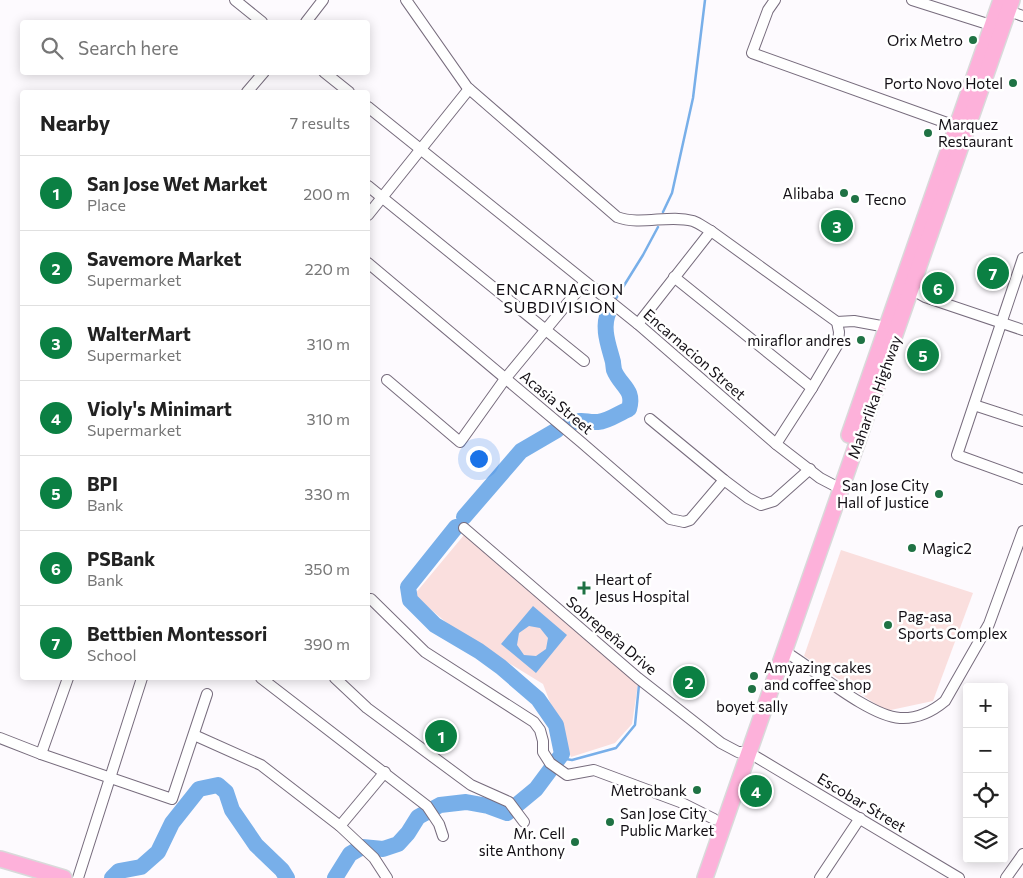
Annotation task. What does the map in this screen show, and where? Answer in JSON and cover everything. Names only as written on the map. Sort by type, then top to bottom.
[{"type":"highway","name":"Maharlika Highway","points":[[703,878],[743,752],[1005,4]]},
{"type":"highway","name":"Maharlika Highway","points":[[703,878],[714,819],[784,651],[836,487]]},
{"type":"highway","points":[[0,859],[64,878]]},
{"type":"street","points":[[235,0],[260,20]]},
{"type":"street","points":[[308,20],[323,0]]},
{"type":"street","points":[[406,0],[469,89],[617,217],[627,220],[683,220],[694,222],[711,231],[837,322],[854,321],[892,328]]},
{"type":"street","points":[[774,0],[768,10],[752,52],[962,129]]},
{"type":"street","points":[[912,0],[997,27]]},
{"type":"street","points":[[1005,4],[1023,16]]},
{"type":"street","points":[[250,90],[262,75]]},
{"type":"street","points":[[328,75],[346,90]]},
{"type":"street","points":[[370,213],[469,89]]},
{"type":"street","name":"Encarnacion Street","points":[[370,109],[638,324],[776,444],[836,487]]},
{"type":"street","points":[[370,188],[584,360]]},
{"type":"street","points":[[638,324],[711,231]]},
{"type":"street","points":[[1023,258],[957,455],[1023,479]]},
{"type":"street","name":"Acasia Street","points":[[370,265],[670,519],[684,522],[690,520],[724,480]]},
{"type":"street","points":[[674,277],[812,388]]},
{"type":"street","points":[[387,380],[460,442],[505,379],[585,282]]},
{"type":"street","points":[[906,286],[925,298],[1023,330]]},
{"type":"street","points":[[776,444],[838,344],[839,332],[837,322]]},
{"type":"street","points":[[974,404],[1023,420]]},
{"type":"street","points":[[650,419],[724,480],[755,502],[761,504],[767,504],[774,500],[810,469]]},
{"type":"street","name":"Sobrepeña Drive","points":[[464,528],[638,678],[722,743],[743,752]]},
{"type":"street","points":[[784,651],[865,705],[886,714],[900,718],[921,715],[934,710],[945,701],[989,624],[1023,530]]},
{"type":"street","points":[[370,599],[425,652],[534,722],[540,730],[544,747],[543,752],[554,765],[567,775],[594,770],[680,802],[714,819]]},
{"type":"street","points":[[41,754],[67,680]]},
{"type":"street","points":[[78,878],[141,680]]},
{"type":"street","points":[[264,680],[427,806],[437,821],[443,836]]},
{"type":"street","points":[[337,680],[367,708],[471,785],[509,802],[521,818]]},
{"type":"street","points":[[0,738],[172,799],[207,694]]},
{"type":"street","points":[[194,735],[261,765],[358,842],[374,858],[388,878]]},
{"type":"street","name":"Escobar Street","points":[[743,752],[860,818],[959,878]]},
{"type":"street","points":[[340,826],[385,772]]},
{"type":"street","points":[[820,878],[860,818]]},
{"type":"street","points":[[1006,878],[1023,854]]},
{"type":"shaded area","points":[[464,535],[638,684],[632,724],[615,743],[571,757],[543,684],[455,630],[414,595]]},
{"type":"shaded area","name":"Pag-asa Sports Complex","points":[[841,550],[973,593],[933,701],[886,711],[804,656]]},
{"type":"water","points":[[533,606],[567,635],[536,673],[501,644]],"holes":[[[529,626],[540,628],[548,638],[546,649],[536,656],[524,655],[517,645],[519,633]]]},
{"type":"waterway","points":[[663,212],[672,193],[693,98],[705,0]]},
{"type":"waterway","points":[[615,300],[658,227]]},
{"type":"waterway","points":[[569,424],[581,421],[602,421],[629,409],[630,397],[614,370],[606,337],[609,311]]},
{"type":"waterway","points":[[464,517],[521,451],[557,430]]},
{"type":"waterway","points":[[335,878],[350,854],[362,847],[383,849],[398,844],[418,817],[440,805],[466,802],[488,806],[507,813],[536,789],[562,754],[556,725],[538,699],[479,651],[435,625],[410,600],[408,587],[456,527]]},
{"type":"waterway","points":[[559,758],[572,760],[616,748],[635,725],[639,685]]},
{"type":"waterway","points":[[112,878],[119,871],[141,867],[158,852],[172,823],[199,789],[218,785],[226,792],[232,810],[256,845],[282,870],[287,878]]},
{"type":"place","name":"Orix Metro","points":[[973,40]]},
{"type":"place","name":"Porto Novo Hotel","points":[[1013,83]]},
{"type":"place","name":"Marquez Restaurant","points":[[928,133]]},
{"type":"place","name":"Alibaba","points":[[844,193]]},
{"type":"place","name":"Tecno","points":[[855,199]]},
{"type":"place","name":"WalterMart","points":[[837,226]]},
{"type":"place","name":"Bettbien Montessori","points":[[993,273]]},
{"type":"place","name":"PSBank","points":[[938,288]]},
{"type":"place","name":"miraflor andres","points":[[861,340]]},
{"type":"place","name":"BPI","points":[[923,355]]},
{"type":"place","name":"San Jose City Hall of Justice","points":[[939,494]]},
{"type":"place","name":"Magic2","points":[[912,548]]},
{"type":"place","name":"Heart of Jesus Hospital","points":[[584,588]]},
{"type":"place","name":"Pag-asa Sports Complex","points":[[888,625]]},
{"type":"place","name":"Amyazing cakes and coffee shop","points":[[754,676]]},
{"type":"place","name":"Savemore Market","points":[[689,682]]},
{"type":"place","name":"boyet sally","points":[[752,689]]},
{"type":"place","name":"San Jose Wet Market","points":[[441,736]]},
{"type":"place","name":"Metrobank","points":[[697,790]]},
{"type":"place","name":"Violy's Minimart","points":[[756,791]]},
{"type":"place","name":"San Jose City Public Market","points":[[610,822]]},
{"type":"place","name":"Mr. Cell site Anthony","points":[[575,842]]},
{"type":"district","name":"ENCARNACION SUBDIVISION","points":[[560,297]]}]
